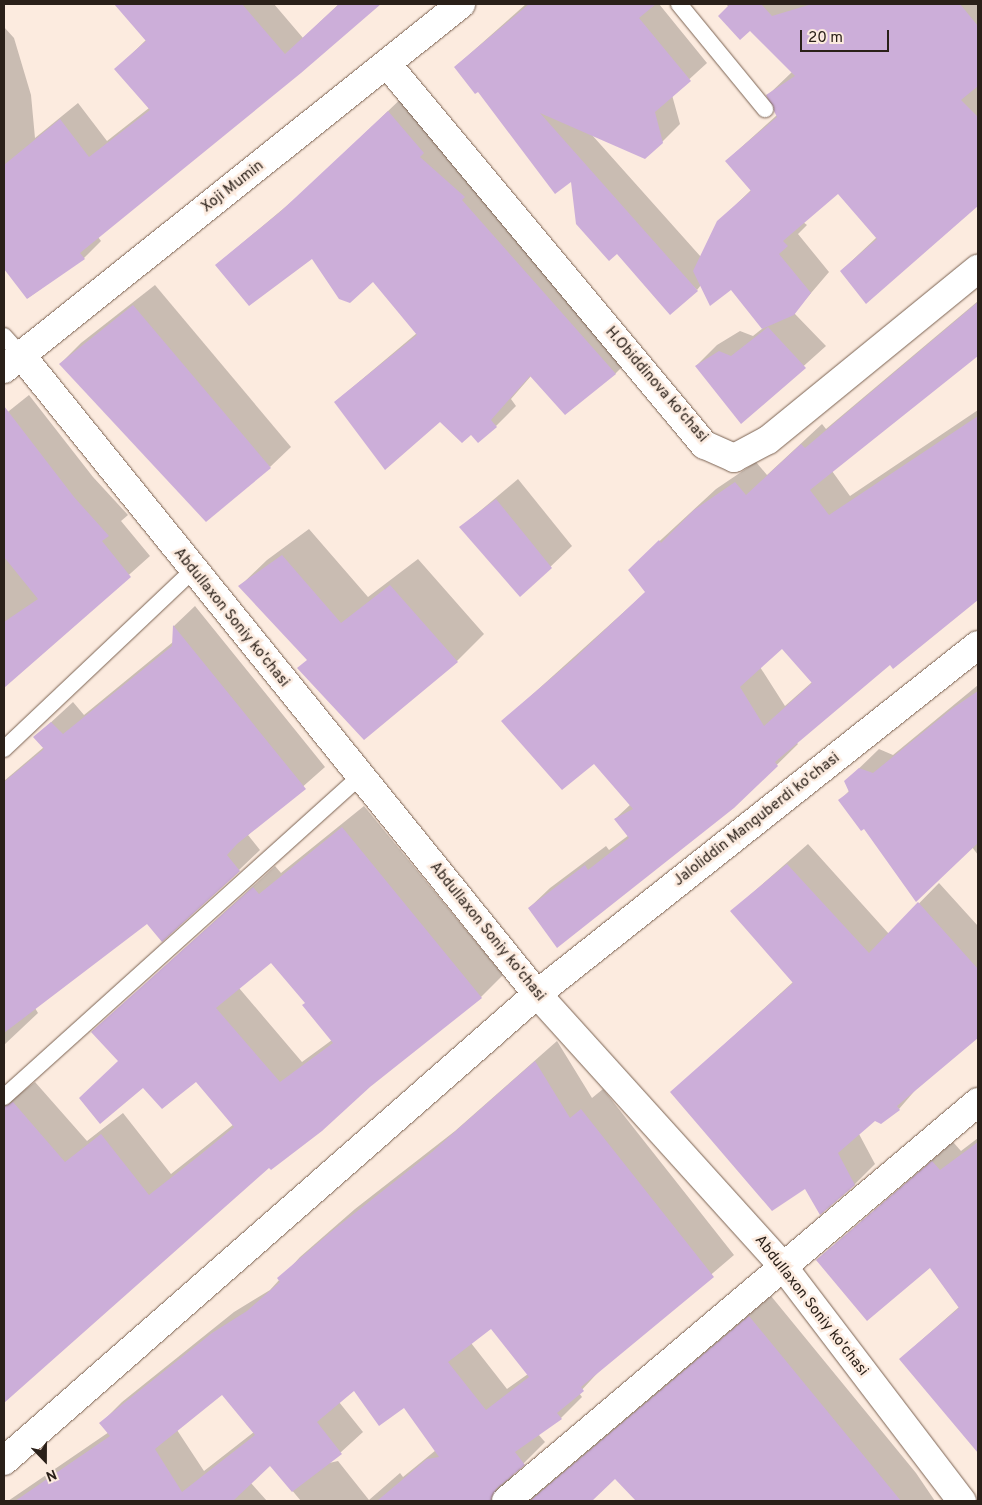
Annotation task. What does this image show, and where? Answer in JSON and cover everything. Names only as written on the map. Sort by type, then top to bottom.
[{"type":"street","name":"Xoji Mumin","points":[[9,353],[387,64],[462,4]]},
{"type":"street","name":"H.Obiddinova ko'chasi","points":[[387,64],[705,444],[734,458],[768,440],[978,269]]},
{"type":"street","name":"Abdullaxon Soniy ko'chasi","points":[[9,353],[192,571],[537,994],[782,1265],[962,1501]]},
{"type":"street","name":"Jaloliddin Manguberdi ko'chasi","points":[[4,1461],[537,994],[978,646]]},
{"type":"street","points":[[506,1501],[782,1265],[978,1102]]},
{"type":"lane","points":[[679,4],[765,109]]},
{"type":"lane","points":[[4,749],[192,571]]},
{"type":"lane","points":[[4,1097],[360,777]]},
{"type":"building","points":[[114,4],[242,4],[285,54],[339,4],[381,4],[301,73],[80,253],[85,259],[27,299],[4,269],[4,165],[60,119],[89,157],[150,110],[114,69],[146,41]]},
{"type":"building","points":[[529,4],[656,4],[639,18],[691,81],[655,112],[663,143],[645,159],[540,113],[698,291],[670,315],[617,254],[609,261],[576,224],[571,182],[555,194],[478,92],[475,94],[454,67]]},
{"type":"building","points":[[730,4],[761,4],[772,16],[812,4],[960,4],[978,26],[978,86],[961,100],[978,117],[978,206],[866,304],[840,271],[877,239],[838,194],[783,241],[788,246],[779,254],[811,293],[794,315],[762,329],[731,290],[710,306],[693,271],[717,221],[751,191],[725,161],[777,117],[766,95],[795,76],[750,31],[740,40],[718,16]]},
{"type":"building","points":[[388,111],[424,153],[420,157],[465,197],[462,200],[616,374],[565,415],[530,376],[491,420],[497,427],[478,443],[471,435],[462,443],[440,422],[385,470],[334,402],[417,335],[373,282],[350,303],[339,299],[312,259],[249,306],[215,265],[280,212]]},
{"type":"building","points":[[978,302],[978,356],[810,490],[829,515],[978,416],[978,600],[893,669],[890,665],[775,762],[778,766],[734,808],[557,948],[528,908],[585,865],[588,870],[629,838],[614,819],[633,809],[594,764],[562,790],[501,721],[575,658],[645,592],[628,570],[659,540],[661,543],[694,510],[735,482],[746,495],[801,444],[805,448]],"holes":[[[782,649],[812,683],[764,726],[740,687]]]},
{"type":"building","points":[[133,305],[271,468],[206,522],[59,364]]},
{"type":"building","points":[[768,327],[806,368],[741,424],[695,366],[719,351],[731,356]]},
{"type":"building","points":[[4,406],[74,497],[109,536],[102,541],[131,577],[4,688],[4,622],[38,599],[4,557]]},
{"type":"building","points":[[496,499],[552,568],[520,597],[459,527]]},
{"type":"building","points":[[282,555],[341,623],[390,585],[458,662],[364,740],[297,668],[307,660],[238,586]]},
{"type":"building","points":[[173,625],[306,789],[237,844],[227,855],[240,871],[162,942],[147,924],[4,1033],[4,782],[44,749],[33,737],[51,722],[63,734],[172,646]]},
{"type":"building","points":[[978,691],[978,843],[916,902],[864,829],[861,831],[838,800],[849,792],[844,781],[859,768],[873,773],[953,708]]},
{"type":"building","points":[[342,827],[482,998],[370,1087],[322,1131],[271,1170],[269,1168],[4,1403],[4,1107],[13,1102],[65,1162],[101,1134],[149,1195],[234,1127],[196,1082],[162,1109],[143,1088],[100,1124],[79,1098],[118,1061],[91,1032],[253,887],[259,894]],"holes":[[[271,963],[305,1003],[302,1005],[333,1043],[280,1082],[216,1008]]]},
{"type":"building","points":[[787,864],[869,953],[918,902],[978,969],[978,1038],[897,1106],[900,1110],[881,1124],[875,1121],[838,1153],[855,1185],[820,1215],[805,1189],[772,1211],[670,1092],[793,983],[730,911]]},
{"type":"building","points":[[535,1061],[570,1118],[581,1109],[714,1277],[581,1387],[584,1391],[557,1413],[562,1419],[515,1452],[525,1465],[496,1489],[491,1501],[377,1501],[427,1459],[439,1457],[404,1408],[379,1426],[354,1391],[317,1422],[342,1454],[292,1492],[270,1466],[233,1501],[15,1501],[110,1436],[99,1423],[212,1333],[247,1311],[280,1282],[277,1278],[332,1231],[432,1152]],"holes":[[[491,1329],[529,1377],[486,1410],[448,1362]],[[222,1395],[255,1435],[182,1492],[155,1449]]]},
{"type":"building","points":[[978,1142],[978,1453],[899,1359],[959,1308],[930,1268],[867,1321],[816,1260],[932,1161],[940,1170]]},
{"type":"building","points":[[749,1316],[901,1501],[636,1501],[615,1479],[592,1501],[530,1501]]}]
